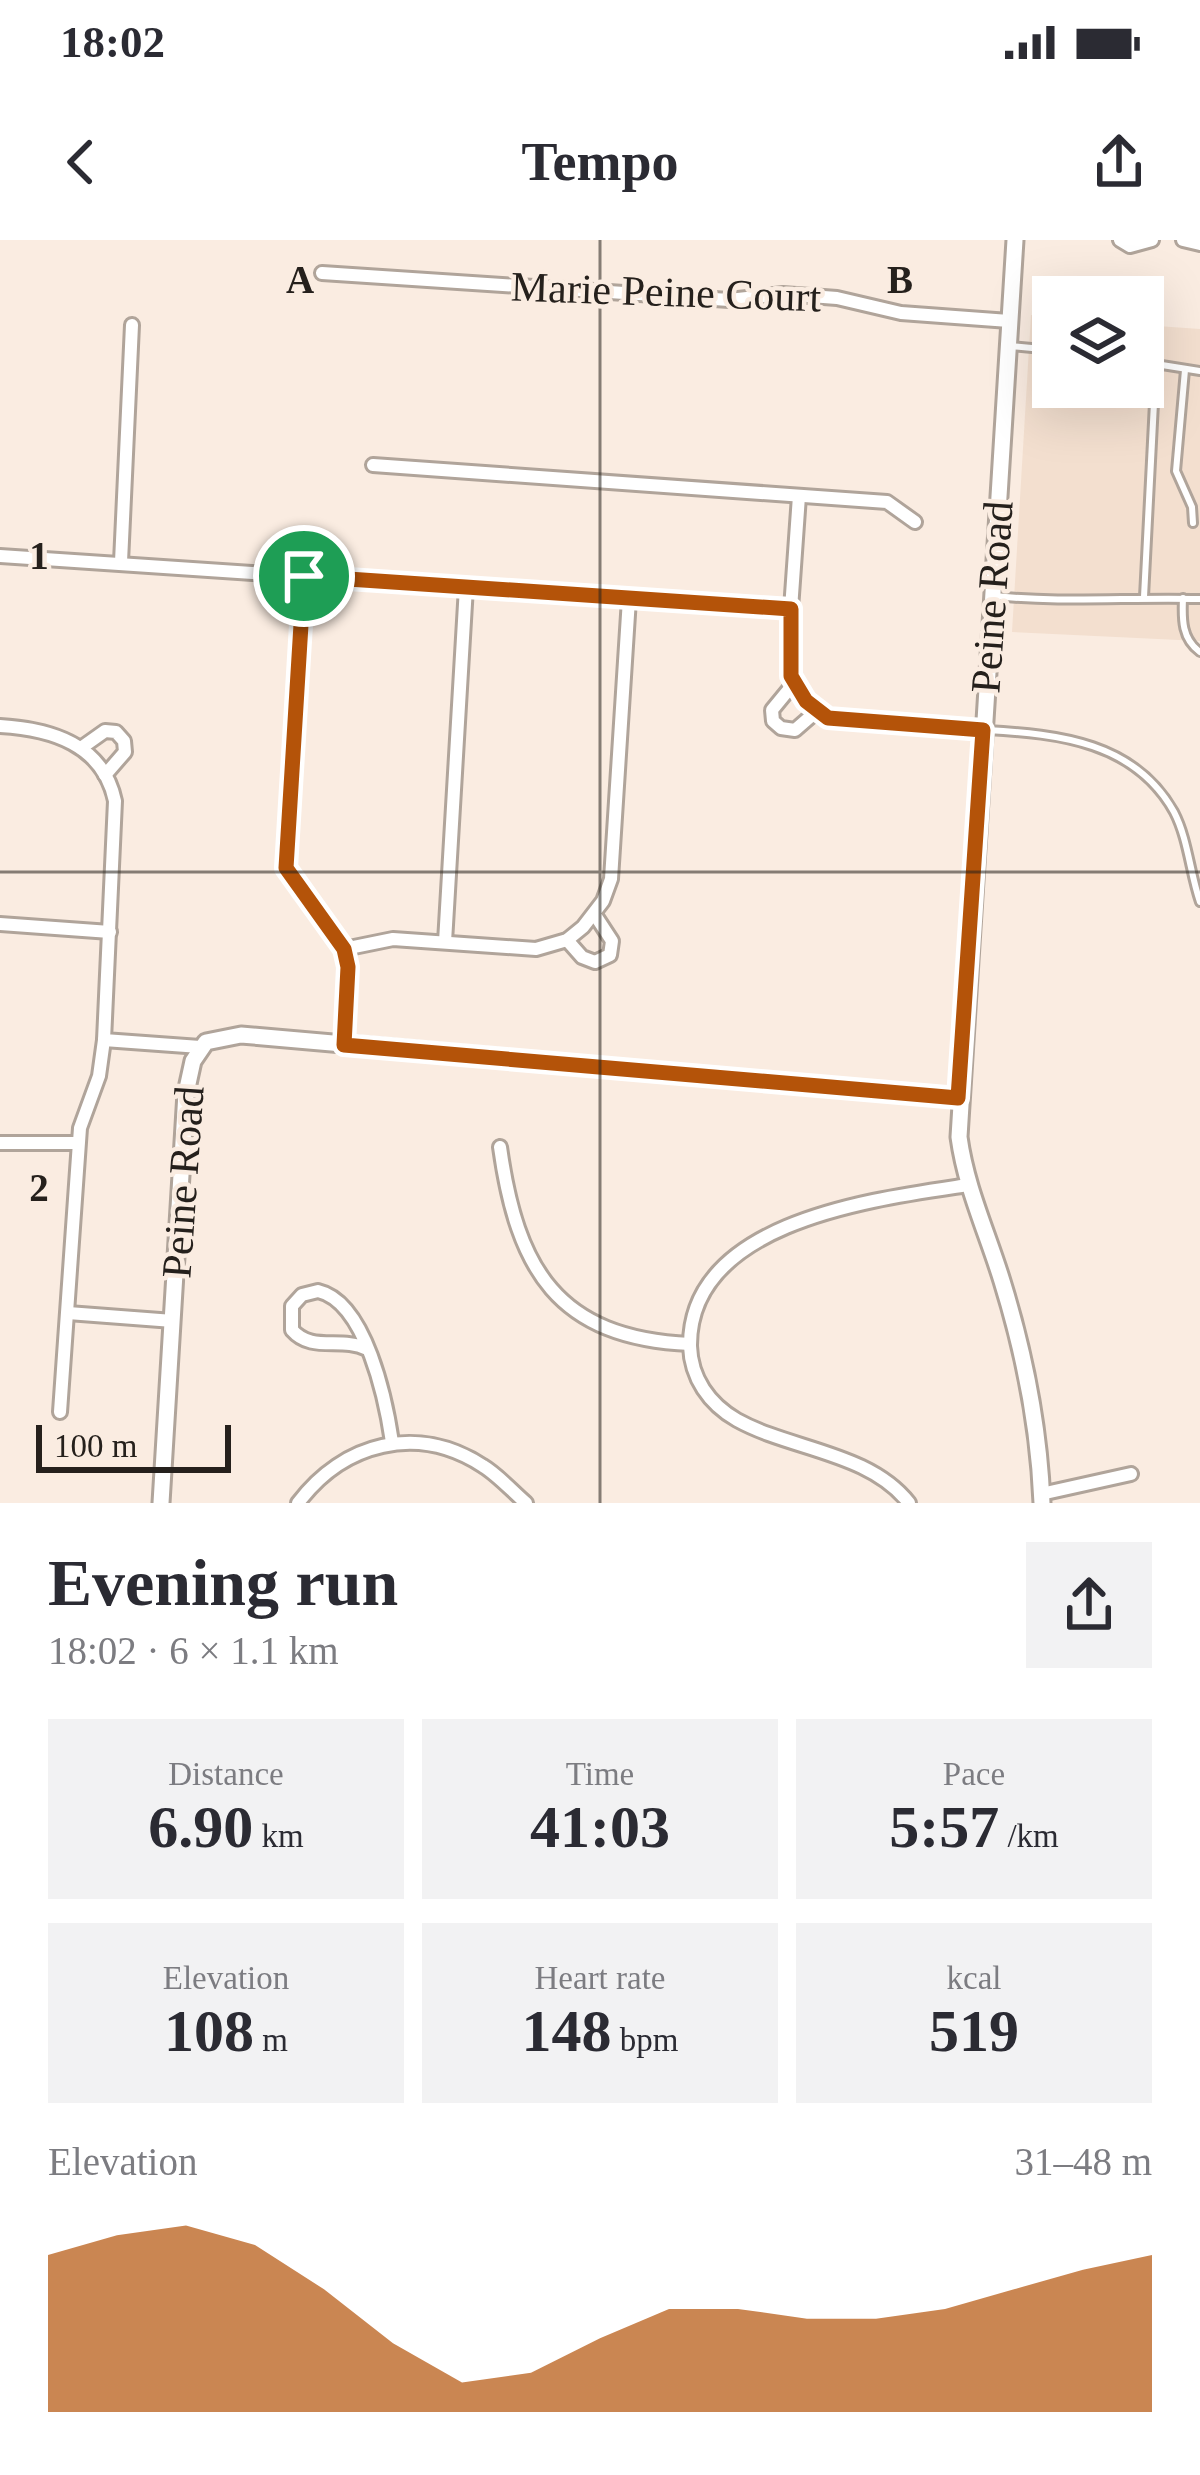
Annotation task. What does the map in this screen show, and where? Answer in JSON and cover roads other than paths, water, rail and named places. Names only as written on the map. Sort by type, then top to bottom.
[{"type":"street","name":"Peine Road","points":[[161,1503],[186,1093],[200,1047],[229,1035],[958,1098],[1015,240]]},
{"type":"street","points":[[1120,240],[1130,246],[1152,240]]},
{"type":"street","points":[[1183,240],[1200,244]]},
{"type":"street","name":"Marie Peine Court","points":[[322,273],[729,300],[783,295],[837,298],[901,313],[1010,321]]},
{"type":"street","points":[[121,562],[133,325]]},
{"type":"street","points":[[374,465],[887,502],[914,522]]},
{"type":"street","points":[[799,496],[791,609],[795,682],[806,701],[828,718],[983,730]]},
{"type":"street","points":[[0,556],[791,609]]},
{"type":"street","points":[[304,576],[286,868],[344,949],[348,967],[344,1045]]},
{"type":"street","points":[[445,942],[466,587]]},
{"type":"street","points":[[344,949],[382,939],[536,949],[567,940],[595,915],[611,879],[629,598]]},
{"type":"street","points":[[795,682],[772,710],[773,721],[795,730],[818,710]]},
{"type":"street","points":[[0,726],[36,728],[81,748],[105,775],[115,801],[104,1040],[99,1076],[82,1118],[78,1143],[60,1412]]},
{"type":"street","points":[[81,748],[106,731],[116,732],[124,741],[125,752],[105,775]]},
{"type":"street","points":[[567,940],[595,962],[610,955],[612,941],[595,915]]},
{"type":"street","points":[[0,924],[110,932]]},
{"type":"street","points":[[104,1040],[200,1047]]},
{"type":"street","points":[[958,1098],[958,1137],[968,1185],[1018,1339],[1036,1437],[1041,1498],[1131,1474]]},
{"type":"street","points":[[0,1143],[78,1143]]},
{"type":"street","points":[[500,1148],[517,1230],[531,1264],[550,1289],[572,1309],[632,1338],[690,1344]]},
{"type":"street","points":[[910,1503],[854,1464],[734,1418],[707,1396],[695,1377],[690,1344],[695,1308],[704,1287],[739,1253],[762,1239],[840,1208],[968,1185]]},
{"type":"street","points":[[367,1349],[345,1341],[303,1341],[292,1330],[292,1306],[309,1291],[329,1293],[350,1317],[367,1349],[380,1381],[392,1442]]},
{"type":"street","points":[[68,1313],[173,1321]]},
{"type":"street","points":[[298,1503],[332,1468],[392,1442],[445,1451],[482,1465],[526,1503]]},
{"type":"lane","points":[[1008,346],[1032,348]]},
{"type":"lane","points":[[1164,366],[1200,370]]},
{"type":"lane","points":[[1184,370],[1176,471],[1192,507],[1193,523]]},
{"type":"lane","points":[[1144,597],[1154,408]]},
{"type":"lane","points":[[992,596],[1046,601],[1200,599]]},
{"type":"lane","points":[[1183,598],[1187,640],[1200,652]]},
{"type":"lane","points":[[983,730],[1062,736],[1102,747],[1133,767],[1175,814],[1200,902]]}]
